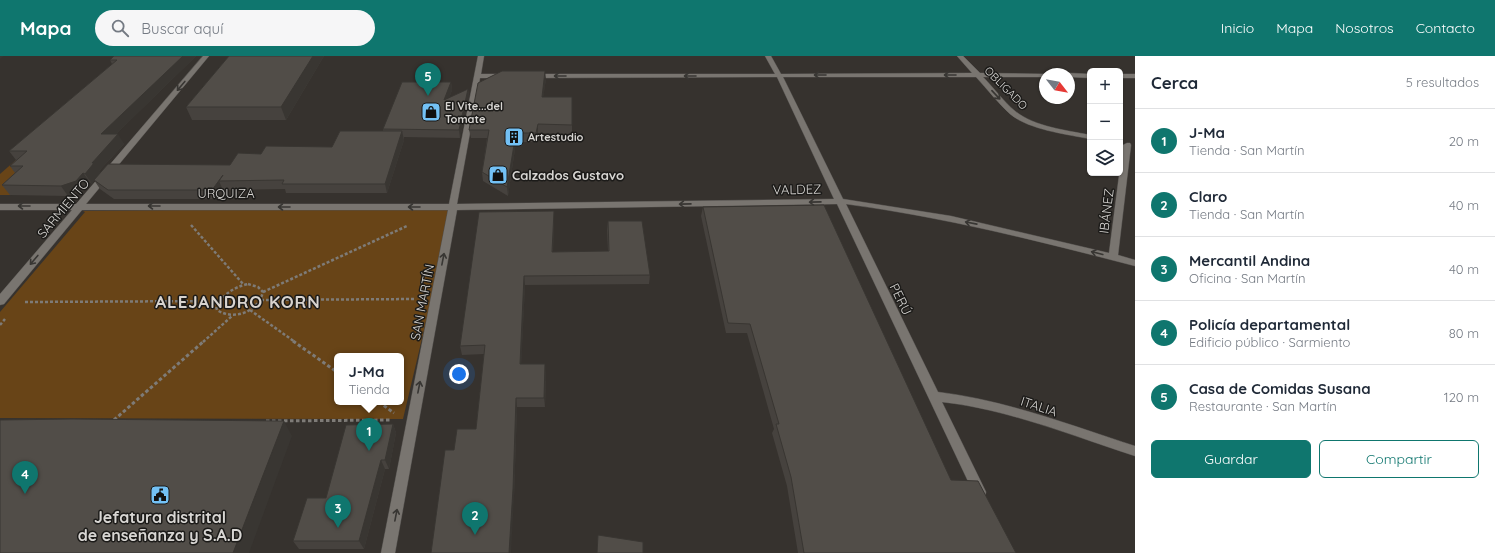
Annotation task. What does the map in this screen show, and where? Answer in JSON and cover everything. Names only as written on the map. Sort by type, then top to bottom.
[{"type":"street","name":"SARMIENTO","points":[[0,301],[206,56]]},
{"type":"street","name":"SAN MARTÍN","points":[[388,553],[481,56]]},
{"type":"street","name":"PERÚ","points":[[768,56],[779,75],[986,503]]},
{"type":"street","name":"OBLIGADO","points":[[960,56],[1013,113],[1021,119],[1034,124],[1087,136]]},
{"type":"street","points":[[524,76],[1039,75]]},
{"type":"street","points":[[477,76],[509,76]]},
{"type":"street","points":[[1075,76],[1087,76]]},
{"type":"street","points":[[1123,76],[1135,76]]},
{"type":"street","name":"IBÁNEZ","points":[[1113,257],[1127,145]]},
{"type":"street","name":"VALDEZ","points":[[453,207],[839,201],[871,205],[974,224],[1135,263]]},
{"type":"street","name":"URQUIZA","points":[[0,207],[453,207]]},
{"type":"street","name":"ITALIA","points":[[933,396],[967,400],[1006,410],[1135,451]]},
{"type":"path","points":[[189,223],[244,285]]},
{"type":"path","points":[[263,292],[408,226]]},
{"type":"path","points":[[244,285],[258,287],[263,292],[261,300],[250,310],[232,316],[226,316],[217,310],[216,306],[219,301],[228,292],[244,285]]},
{"type":"path","points":[[261,300],[422,299]]},
{"type":"path","points":[[19,302],[219,301]]},
{"type":"path","points":[[250,310],[334,370]]},
{"type":"path","points":[[118,423],[111,423],[232,316]]},
{"type":"path","points":[[383,405],[397,415]]},
{"type":"path","points":[[261,421],[395,420]]},
{"type":"shaded area","points":[[16,160],[34,161],[30,175],[10,195],[0,195],[0,174]]},
{"type":"shaded area","points":[[453,207],[403,419],[0,418],[0,312],[85,212],[83,211]]},
{"type":"building","points":[[114,56],[183,56],[101,134],[118,134],[92,163],[94,163],[85,174],[83,173],[76,181],[61,186],[2,185],[23,166],[10,166],[27,151],[9,151],[117,60],[110,60]]},
{"type":"building","points":[[229,56],[313,56],[281,107],[186,107]]},
{"type":"building","points":[[502,71],[545,71],[542,97],[572,97],[572,125],[538,124],[536,133],[516,133],[507,187],[482,172],[489,130],[469,130],[478,83]]},
{"type":"building","points":[[402,82],[451,82],[444,100],[468,89],[459,130],[383,129]]},
{"type":"building","points":[[340,131],[402,131],[385,184],[282,184],[284,180],[219,181],[223,175],[212,190],[108,190],[94,180],[108,164],[230,165],[238,153],[261,154],[266,146],[332,147]]},
{"type":"building","points":[[824,205],[951,480],[978,481],[1016,553],[804,553],[791,477],[776,424],[779,424],[750,324],[728,323],[703,207]]},
{"type":"building","points":[[554,211],[552,252],[609,251],[608,221],[642,221],[650,275],[524,276],[520,364],[545,364],[544,398],[516,398],[509,553],[431,553],[445,450],[454,450],[457,429],[476,429],[485,345],[460,346],[479,212]]},
{"type":"building","name":"Jefatura distrital de enseñanza y S.A.D","points":[[72,419],[284,421],[233,553],[0,553],[0,420]]},
{"type":"building","points":[[393,424],[385,460],[381,460],[359,541],[293,541],[307,498],[326,498],[346,425]]},
{"type":"building","points":[[598,535],[643,542],[643,553],[597,553]]},
{"type":"place","name":"Casa de Comidas Susana","points":[[428,96]]},
{"type":"place","name":"El Vite...del Tomate","points":[[431,112]]},
{"type":"place","name":"Artestudio","points":[[514,137]]},
{"type":"place","name":"Calzados Gustavo","points":[[498,175]]},
{"type":"place","name":"J-Ma","points":[[369,451]]},
{"type":"place","name":"Policía departamental","points":[[25,494]]},
{"type":"place","name":"Jefatura distrital de enseñanza y S.A.D","points":[[160,495]]},
{"type":"place","name":"Mercantil Andina","points":[[338,528]]},
{"type":"place","name":"Claro","points":[[475,535]]},
{"type":"district","name":"ALEJANDRO KORN","points":[[238,302]]}]
